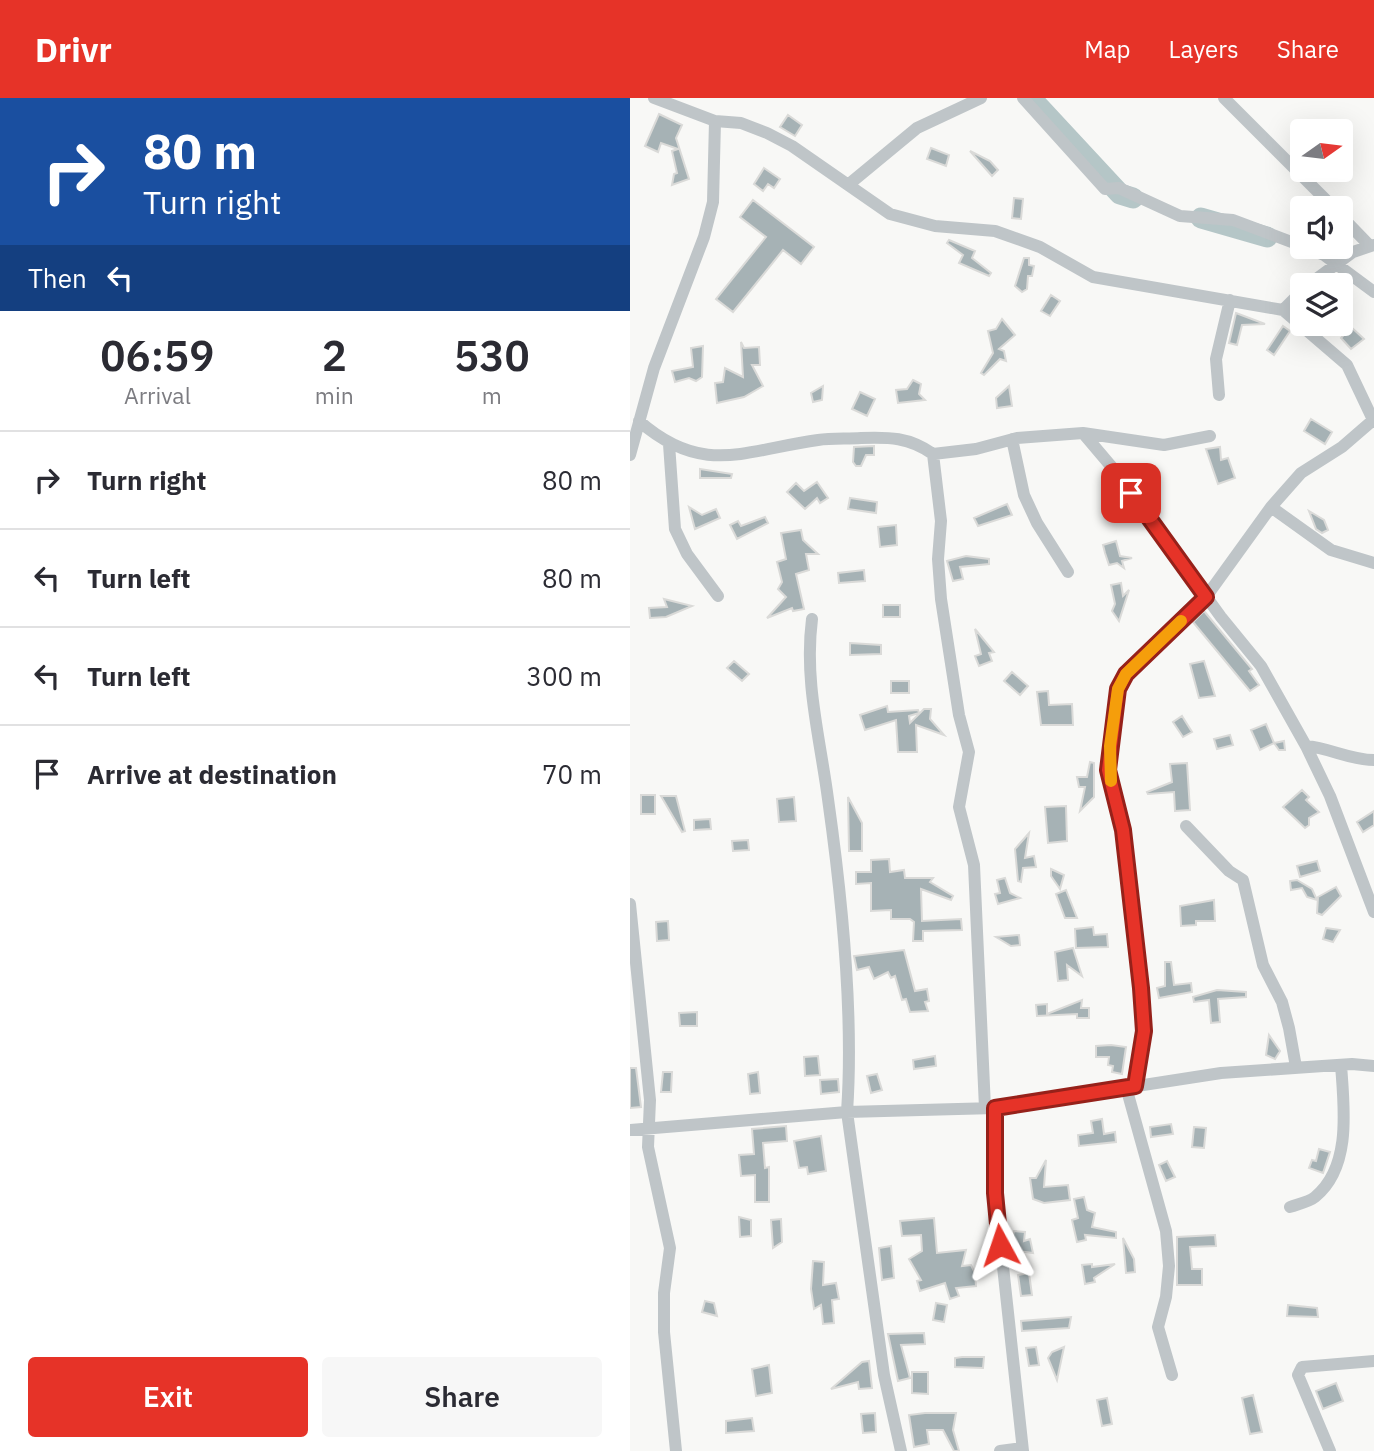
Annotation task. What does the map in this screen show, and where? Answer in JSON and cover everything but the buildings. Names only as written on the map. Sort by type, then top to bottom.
[{"type":"street","points":[[654,98],[715,121],[741,124],[767,133],[890,214],[903,219],[935,226],[995,231],[1040,247],[1093,277],[1146,289],[1283,310],[1347,365],[1373,421],[1342,447],[1301,473],[1271,507],[1206,597],[1126,674],[1118,689],[1108,770],[1123,830],[1144,1031],[1131,1087],[1166,1231],[1169,1266],[1166,1297],[1158,1327],[1172,1375]]},
{"type":"street","points":[[848,185],[917,128],[981,98]]},
{"type":"street","points":[[1023,98],[1105,189],[1119,188],[1180,216],[1233,220],[1290,241]]},
{"type":"street","points":[[1224,98],[1322,196]]},
{"type":"street","points":[[630,455],[654,368],[704,237],[713,202],[715,121]]},
{"type":"street","points":[[1325,273],[1353,252],[1372,245],[1353,227]]},
{"type":"street","points":[[1328,259],[1374,292]]},
{"type":"street","points":[[1219,395],[1216,359],[1230,300]]},
{"type":"street","points":[[1283,310],[1290,303]]},
{"type":"street","points":[[635,429],[696,453],[737,455],[818,440],[893,436],[913,441],[933,454],[976,449],[1012,439],[1083,433],[1164,445],[1210,436]]},
{"type":"street","points":[[1083,433],[1116,472],[1206,597],[1261,666],[1306,746],[1330,796],[1374,912]]},
{"type":"street","points":[[1012,439],[1024,495],[1037,523],[1068,572]]},
{"type":"street","points":[[669,444],[675,529],[687,554],[718,596]]},
{"type":"street","points":[[933,454],[941,521],[937,559],[941,600],[959,715],[969,752],[959,807],[974,865],[995,1193],[1022,1449],[1000,1451]]},
{"type":"street","points":[[1271,507],[1331,550],[1374,563]]},
{"type":"street","points":[[812,619],[808,650],[810,688],[841,892],[850,1072],[847,1112],[880,1349],[901,1451]]},
{"type":"street","points":[[1306,746],[1326,748],[1357,760],[1374,760]]},
{"type":"street","points":[[1186,826],[1229,871],[1243,880],[1263,965],[1282,1002],[1296,1067]]},
{"type":"street","points":[[630,904],[650,1100],[649,1129],[653,1176],[668,1228],[670,1248],[664,1293],[664,1332],[676,1451]]},
{"type":"street","points":[[1290,1207],[1314,1199],[1334,1176],[1345,1119],[1340,1065]]},
{"type":"street","points":[[630,1130],[847,1112],[990,1108],[1222,1073],[1296,1067],[1374,1066]]},
{"type":"street","points":[[1330,1451],[1298,1375],[1302,1367],[1318,1364],[1374,1361]]},
{"type":"waterway","points":[[1031,98],[1120,194],[1133,198]]},
{"type":"waterway","points":[[1201,218],[1267,237]]},
{"type":"slow traffic","points":[[1111,781],[1108,770],[1118,689],[1126,674],[1181,621]]},
{"type":"route","points":[[1000,1245],[995,1193],[995,1108],[1135,1086],[1144,1031],[1123,830],[1108,770],[1115,705],[1118,689],[1126,674],[1206,597],[1131,493]]}]
